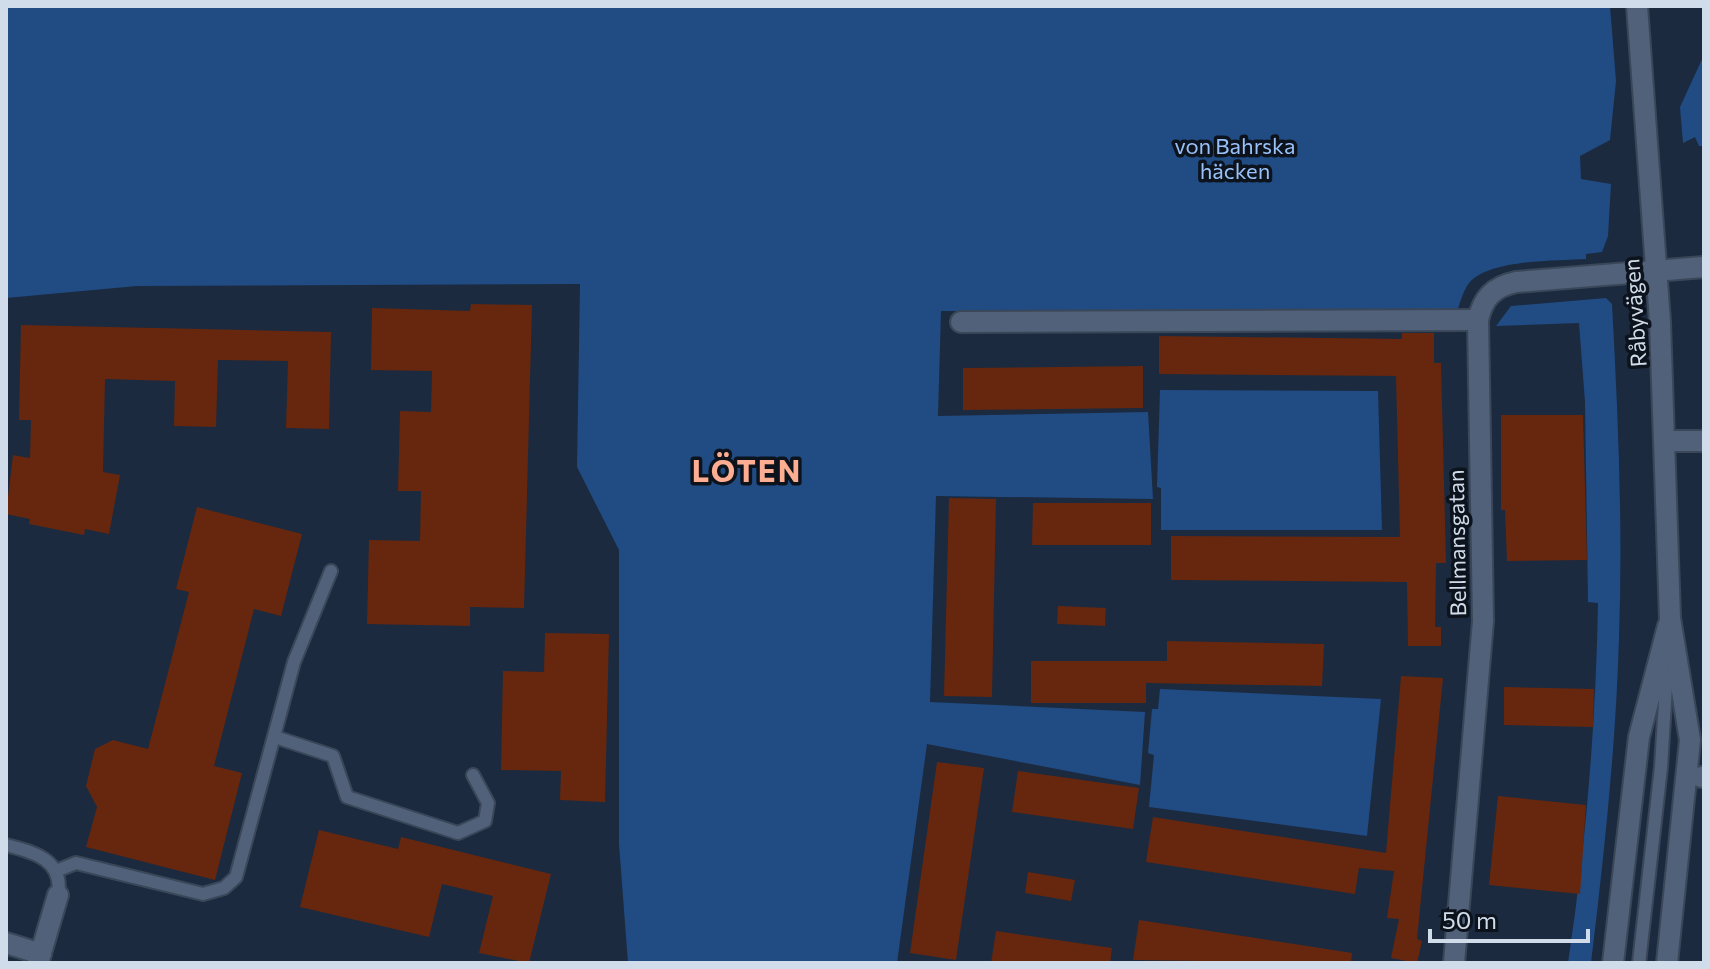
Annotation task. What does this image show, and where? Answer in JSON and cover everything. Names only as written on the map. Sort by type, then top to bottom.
[{"type":"street","name":"Råbyvägen","points":[[1637,6],[1666,441],[1670,618],[1690,740],[1667,963]]},
{"type":"street","points":[[961,322],[1478,320],[1486,298],[1506,285],[1704,267]]},
{"type":"street","name":"Bellmansgatan","points":[[1454,963],[1483,621],[1478,320]]},
{"type":"street","points":[[1666,441],[1704,441]]},
{"type":"street","name":"Råbyvägen","points":[[1613,963],[1639,737],[1670,618]]},
{"type":"street","points":[[6,943],[40,959],[58,895]]},
{"type":"lane","points":[[56,871],[76,863],[203,894],[224,888],[241,870],[294,662],[331,571]]},
{"type":"lane","name":"Råbyvägen","points":[[1639,963],[1661,767],[1670,618]]},
{"type":"lane","points":[[275,737],[333,756],[347,797],[458,833],[485,821],[488,803],[473,775]]},
{"type":"lane","points":[[6,845],[37,854],[56,871],[60,882],[58,895]]},
{"type":"green space","name":"von Bahrska häcken","points":[[6,6],[1610,6],[1616,81],[1610,140],[1580,156],[1581,179],[1611,184],[1608,236],[1602,252],[1586,254],[1586,259],[1507,265],[1479,275],[1467,286],[1457,312],[941,311],[938,416],[1148,412],[1153,499],[936,496],[930,702],[1145,712],[1140,785],[927,744],[897,963],[628,963],[619,844],[619,550],[577,467],[580,284],[137,286],[6,298]]},
{"type":"green space","points":[[1704,55],[1704,146],[1699,146],[1695,137],[1683,143],[1680,107]]},
{"type":"green space","points":[[1606,298],[1612,304],[1619,470],[1620,595],[1615,719],[1591,963],[1568,963],[1589,783],[1598,603],[1588,602],[1585,402],[1579,323],[1496,326],[1511,306]]},
{"type":"green space","points":[[1160,390],[1378,391],[1382,530],[1161,530],[1161,488],[1157,487]]},
{"type":"green space","points":[[1160,689],[1381,699],[1367,836],[1149,807],[1154,755],[1148,753],[1152,709],[1158,709]]},
{"type":"building","points":[[471,304],[532,305],[524,608],[470,607],[470,626],[367,624],[369,540],[420,541],[421,491],[398,491],[400,411],[431,412],[432,371],[371,370],[372,308],[470,311]]},
{"type":"building","points":[[21,325],[331,332],[329,429],[286,428],[288,361],[218,360],[216,427],[174,426],[175,381],[105,379],[103,472],[120,475],[109,534],[85,529],[84,535],[29,524],[30,519],[6,514],[13,455],[30,458],[31,420],[19,420]]},
{"type":"building","points":[[1402,333],[1434,333],[1434,363],[1441,363],[1446,563],[1436,563],[1435,627],[1441,627],[1441,646],[1408,646],[1407,582],[1171,580],[1171,536],[1400,537],[1396,376],[1159,374],[1159,336],[1402,339]]},
{"type":"building","points":[[1143,366],[1143,408],[963,410],[963,368]]},
{"type":"building","points":[[1501,415],[1583,415],[1587,560],[1507,561],[1505,510],[1501,510]]},
{"type":"building","points":[[949,498],[996,499],[992,697],[944,696]]},
{"type":"building","points":[[1033,503],[1151,503],[1151,545],[1032,545]]},
{"type":"building","points":[[197,507],[302,534],[281,616],[254,609],[214,766],[242,773],[215,880],[86,847],[97,807],[86,786],[95,749],[113,740],[148,749],[189,592],[176,589]]},
{"type":"building","points":[[1058,606],[1106,608],[1105,626],[1057,624]]},
{"type":"building","points":[[545,633],[609,634],[605,802],[560,800],[561,771],[501,770],[503,671],[544,672]]},
{"type":"building","points":[[1167,641],[1324,644],[1322,686],[1146,683],[1146,703],[1031,703],[1031,661],[1167,661]]},
{"type":"building","points":[[1401,676],[1443,678],[1417,939],[1422,941],[1417,963],[1391,958],[1399,919],[1387,918],[1394,871],[1359,868],[1355,894],[1146,862],[1153,817],[1386,853]]},
{"type":"building","points":[[1504,687],[1594,689],[1593,727],[1504,725]]},
{"type":"building","points":[[937,762],[984,768],[956,960],[910,953]]},
{"type":"building","points":[[1018,771],[1139,788],[1133,829],[1012,812]]},
{"type":"building","points":[[1498,796],[1586,805],[1580,894],[1489,885]]},
{"type":"building","points":[[319,830],[398,849],[401,837],[551,874],[529,963],[479,953],[493,896],[442,884],[429,937],[300,907]]},
{"type":"building","points":[[1028,872],[1075,880],[1071,901],[1025,893]]},
{"type":"building","points":[[1139,920],[1352,953],[1351,963],[1133,960]]},
{"type":"building","points":[[996,931],[1112,948],[1110,963],[991,963]]},
{"type":"district","name":"LÖTEN","points":[[747,472]]}]
